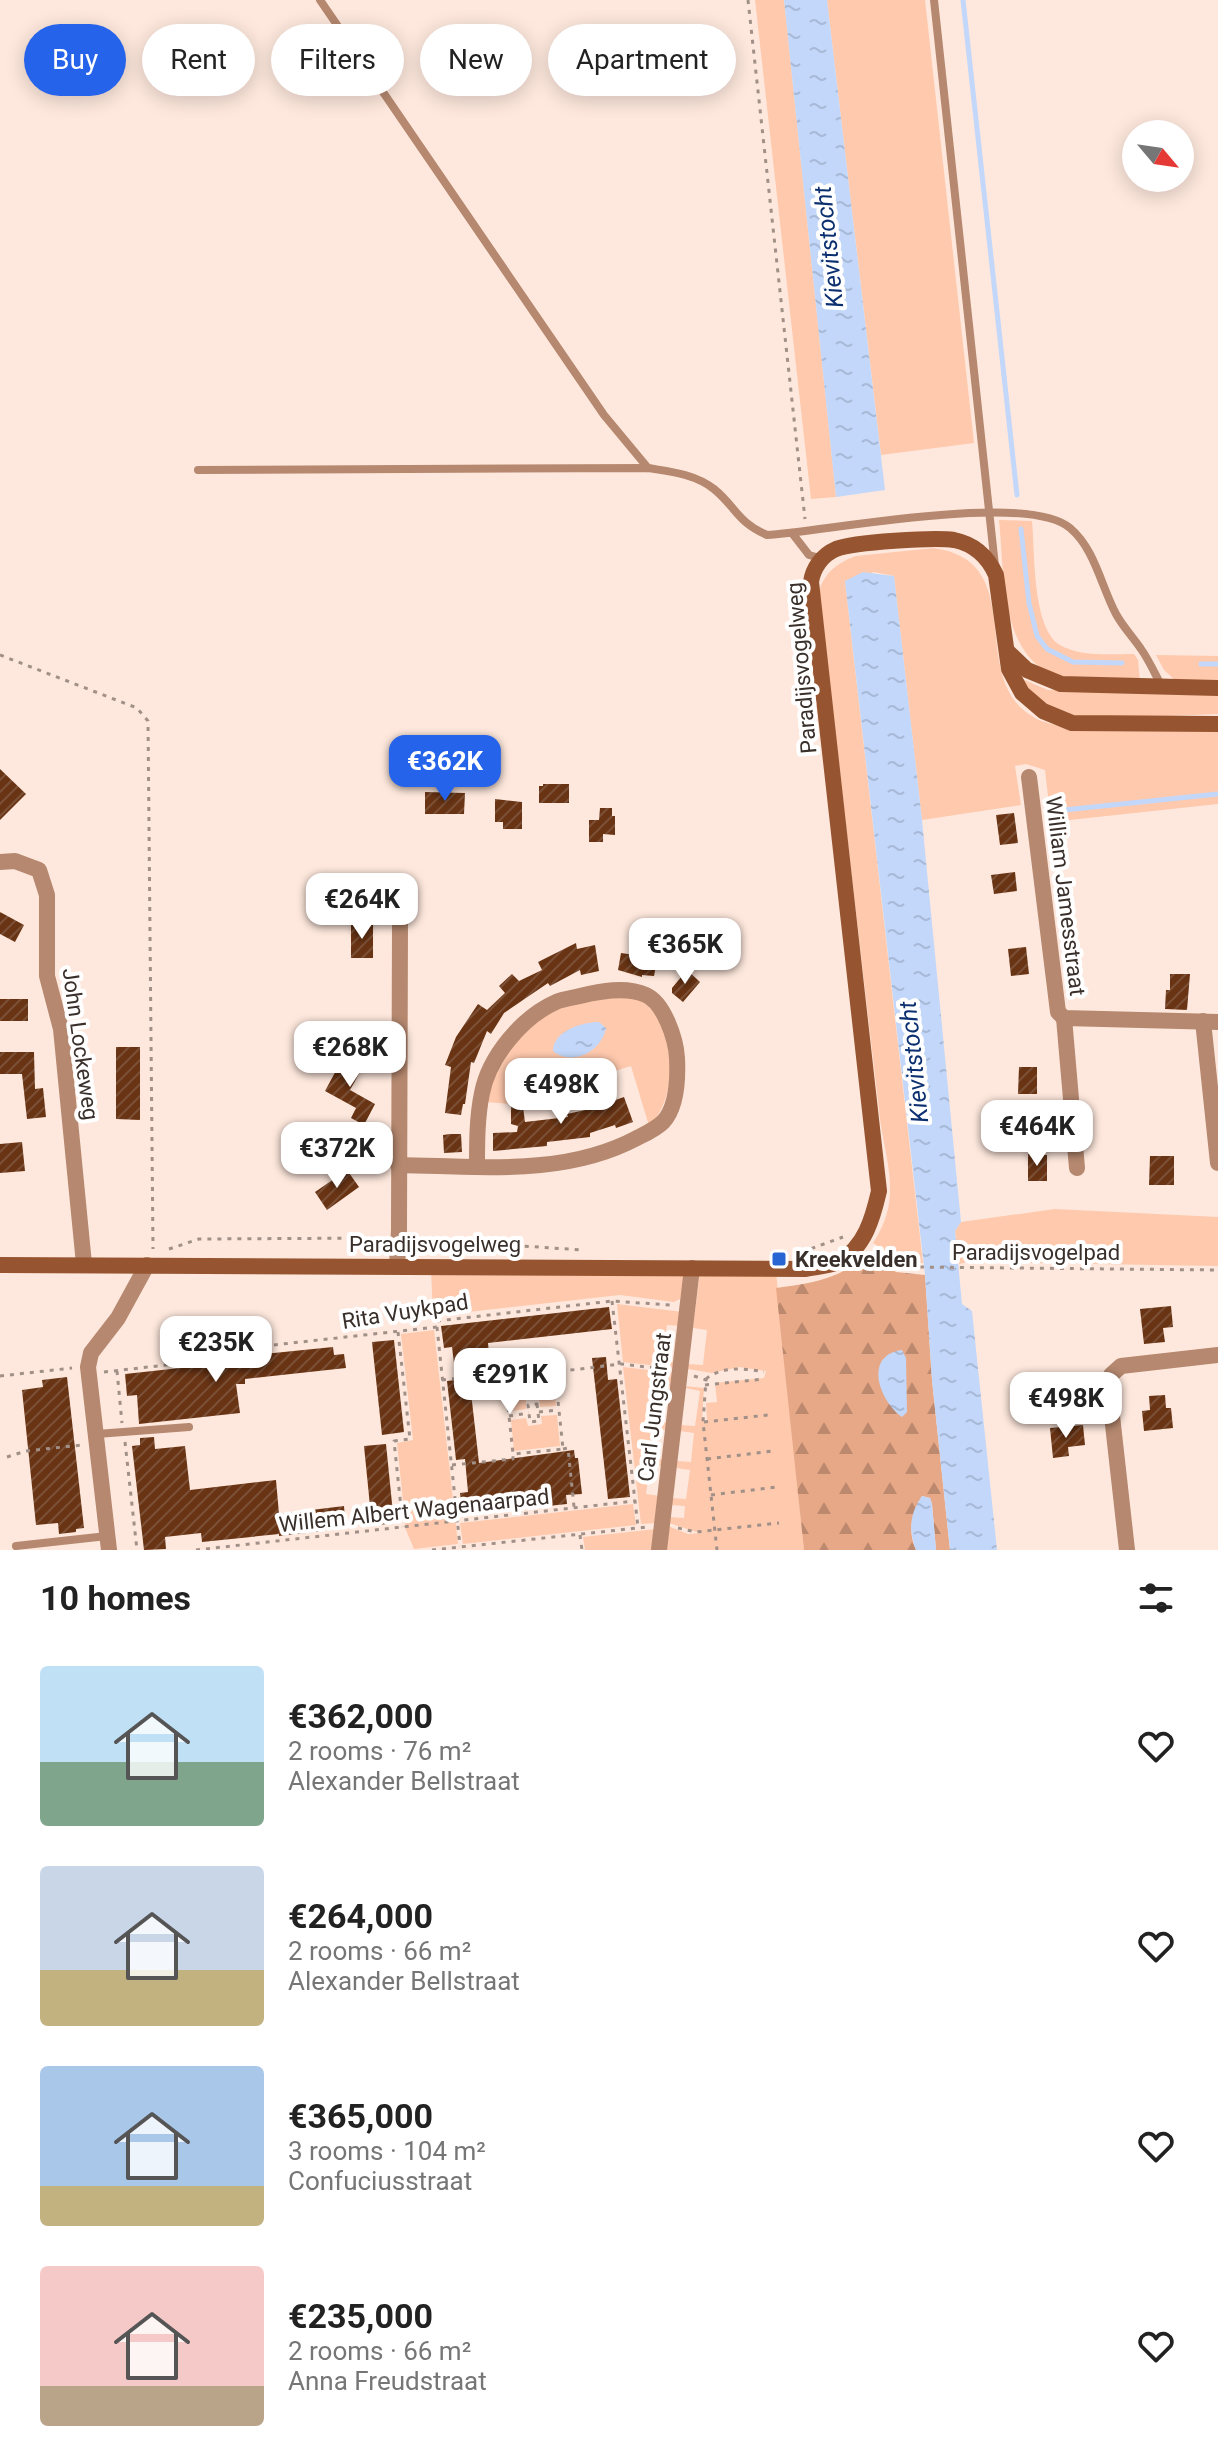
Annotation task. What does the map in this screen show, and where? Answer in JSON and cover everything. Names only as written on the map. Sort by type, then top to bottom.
[{"type":"street","points":[[823,559],[837,549],[850,546],[954,540],[981,553],[991,563],[996,575],[1009,669],[1022,693],[1043,711],[1072,723],[1218,724]]},
{"type":"street","name":"Paradijsvogelweg","points":[[0,1265],[84,1264],[151,1255],[397,1265],[806,1269],[839,1262],[861,1240],[872,1222],[879,1191],[811,582],[812,573],[823,559]]},
{"type":"street","points":[[1007,651],[1027,670],[1061,684],[1218,688]]},
{"type":"street","name":"William Jamesstraat","points":[[1029,777],[1058,1012],[1064,1018],[1077,1168]]},
{"type":"street","name":"John Lockeweg","points":[[0,862],[15,861],[39,870],[47,895],[47,976],[61,1029],[84,1264]]},
{"type":"street","points":[[397,1265],[400,922]]},
{"type":"street","points":[[398,1165],[516,1168],[572,1161],[619,1148],[662,1123],[671,1109],[677,1056],[658,1003],[645,995],[625,990],[599,991],[556,1002],[519,1028],[498,1054],[482,1091],[477,1129],[477,1166]]},
{"type":"street","name":"William Jamesstraat","points":[[1064,1018],[1210,1021],[1218,1163]]},
{"type":"street","points":[[108,1543],[88,1370],[91,1353],[118,1318],[151,1255]]},
{"type":"street","name":"Carl Jungstraat","points":[[659,1550],[692,1268]]},
{"type":"street","points":[[1127,1550],[1109,1389],[1111,1375],[1121,1366],[1218,1355]]},
{"type":"lane","points":[[320,0],[596,403],[648,468]]},
{"type":"lane","points":[[934,0],[996,575]]},
{"type":"lane","points":[[198,470],[648,468],[699,479],[717,491],[735,514],[767,535],[988,512],[1033,513],[1068,526],[1079,537],[1118,617],[1143,651],[1162,687]]},
{"type":"lane","points":[[792,533],[809,555],[823,559]]},
{"type":"lane","points":[[97,1439],[124,1432],[189,1427]]},
{"type":"lane","points":[[16,1546],[108,1543]]},
{"type":"path","points":[[748,0],[807,532]]},
{"type":"path","points":[[0,655],[137,708],[148,721],[151,1255]]},
{"type":"path","points":[[794,1254],[821,1246],[837,1237],[852,1236],[861,1240]]},
{"type":"path","name":"Paradijsvogelweg","points":[[163,1251],[199,1239],[399,1238],[546,1250],[590,1250]]},
{"type":"path","name":"Paradijsvogelpad","points":[[861,1240],[887,1260],[913,1267],[1218,1270]]},
{"type":"path","name":"Rita Vuykpad","points":[[0,1376],[117,1371],[247,1356],[246,1348],[437,1327],[437,1321],[612,1301],[688,1307]]},
{"type":"path","name":"Carl Jungstraat","points":[[612,1301],[638,1528]]},
{"type":"path","points":[[437,1327],[461,1547]]},
{"type":"path","points":[[398,1332],[410,1439],[394,1441],[403,1527]]},
{"type":"path","points":[[505,1378],[621,1364],[681,1371],[705,1383],[764,1379]]},
{"type":"path","points":[[117,1371],[137,1550]]},
{"type":"path","points":[[705,1383],[722,1371],[764,1372]]},
{"type":"path","points":[[555,1372],[563,1449]]},
{"type":"path","points":[[442,1380],[504,1373],[505,1378],[513,1459],[452,1465]]},
{"type":"path","points":[[705,1383],[703,1422],[717,1550]]},
{"type":"path","points":[[537,1404],[538,1412],[539,1421],[530,1422],[528,1405],[537,1404]]},
{"type":"path","points":[[538,1412],[559,1410]]},
{"type":"path","points":[[509,1416],[529,1413]]},
{"type":"path","points":[[703,1422],[768,1415]]},
{"type":"path","points":[[7,1457],[97,1439]]},
{"type":"path","points":[[513,1454],[568,1448],[574,1508]]},
{"type":"path","points":[[707,1459],[773,1451]]},
{"type":"path","points":[[711,1495],[777,1487]]},
{"type":"path","name":"Willem Albert Wagenaarpad","points":[[196,1550],[635,1501]]},
{"type":"path","name":"Willem Albert Wagenaarpad","points":[[432,1550],[669,1524],[687,1532],[779,1523]]},
{"type":"path","points":[[580,1535],[582,1550]]},
{"type":"shaded area","points":[[755,0],[784,0],[836,497],[811,499]]},
{"type":"shaded area","points":[[827,0],[925,0],[974,443],[881,455]]},
{"type":"shaded area","points":[[999,520],[1032,521],[1037,588],[1044,623],[1051,636],[1060,645],[1077,651],[1134,654],[1138,660],[1140,682],[1066,679],[1044,670],[1028,655],[1016,636],[1009,614]]},
{"type":"shaded area","points":[[934,548],[964,558],[981,575],[990,598],[1003,677],[1014,700],[1035,718],[1050,724],[1123,730],[1218,730],[1218,804],[1051,822],[1045,770],[1026,764],[1015,766],[1021,805],[922,820],[894,576],[874,572],[845,581],[923,1263],[905,1263],[873,1243],[887,1212],[889,1168],[880,1119],[819,592],[832,570],[856,556]]},
{"type":"shaded area","points":[[1156,655],[1218,656],[1218,683],[1178,683],[1164,670]]},
{"type":"shaded area","points":[[1022,679],[1048,690],[1218,693],[1218,714],[1088,719],[1056,713],[1020,681]]},
{"type":"shaded area","points":[[631,995],[653,1008],[661,1020],[670,1051],[665,1101],[649,1126],[631,1066],[510,1104],[486,1102],[493,1077],[522,1032],[562,1005]]},
{"type":"shaded area","points":[[1055,1209],[1218,1217],[1218,1266],[959,1264],[955,1231],[961,1222]]},
{"type":"shaded area","points":[[431,1269],[687,1271],[680,1299],[674,1302],[620,1295],[433,1316]]},
{"type":"shaded area","points":[[700,1271],[776,1272],[804,1550],[665,1550],[668,1526],[688,1534],[700,1533],[669,1523],[670,1517],[684,1518],[685,1506],[671,1505],[672,1498],[686,1499],[690,1470],[676,1468],[676,1461],[691,1462],[694,1433],[680,1431],[681,1425],[695,1426],[700,1391],[685,1386],[704,1388],[702,1420],[707,1420],[706,1403],[717,1402],[715,1383],[764,1378],[766,1371],[739,1367],[712,1373],[688,1369],[688,1364],[703,1365],[707,1330],[693,1328]]},
{"type":"shaded area","points":[[617,1304],[683,1312],[681,1326],[667,1325],[662,1360],[677,1362],[676,1368],[623,1362]]},
{"type":"shaded area","points":[[434,1330],[458,1544],[414,1549],[406,1530],[397,1443],[413,1440],[401,1334]]},
{"type":"shaded area","points":[[623,1367],[675,1373],[674,1387],[659,1386],[655,1421],[669,1423],[668,1430],[654,1429],[650,1458],[665,1460],[664,1466],[650,1465],[646,1494],[660,1496],[657,1523],[641,1524]]},
{"type":"shaded area","points":[[553,1375],[556,1406],[540,1407],[539,1399],[526,1400],[526,1409],[511,1411],[507,1380]]},
{"type":"shaded area","points":[[557,1415],[560,1446],[514,1451],[511,1420],[526,1418],[528,1426],[542,1424],[541,1416]]},
{"type":"shaded area","points":[[633,1504],[636,1525],[463,1544],[460,1523]]},
{"type":"shaded area","points":[[656,1529],[654,1550],[585,1550],[583,1537]]},
{"type":"green space","points":[[866,1254],[896,1272],[925,1275],[932,1380],[950,1550],[936,1550],[932,1504],[930,1498],[922,1496],[912,1522],[916,1550],[804,1550],[776,1288],[836,1275]]},
{"type":"water","name":"Kievitstocht","points":[[784,0],[827,0],[885,490],[836,497]]},
{"type":"water","name":"Kievitstocht","points":[[863,572],[894,576],[922,820],[961,1222],[955,1231],[962,1304],[972,1311],[997,1550],[950,1550],[932,1380],[925,1275],[845,581]]},
{"type":"water","points":[[599,1022],[606,1028],[599,1044],[592,1050],[577,1057],[561,1056],[553,1051],[554,1044],[563,1033],[577,1026]]},
{"type":"water","points":[[902,1350],[906,1358],[907,1412],[902,1417],[882,1390],[879,1369],[882,1360]]},
{"type":"water","points":[[922,1496],[930,1498],[932,1504],[936,1550],[916,1550],[913,1543],[912,1522]]},
{"type":"building","points":[[0,769],[26,794],[0,820]]},
{"type":"building","points":[[569,784],[569,803],[539,803],[539,786]]},
{"type":"building","points":[[425,792],[465,793],[464,814],[425,814]]},
{"type":"building","points":[[495,799],[522,802],[522,829],[503,829],[503,822],[495,822]]},
{"type":"building","points":[[600,808],[612,808],[615,835],[603,834],[603,842],[589,842],[589,820],[599,820]]},
{"type":"building","points":[[1014,813],[1018,843],[1000,845],[996,815]]},
{"type":"building","points":[[1015,872],[1017,891],[994,894],[991,875]]},
{"type":"building","points":[[333,882],[359,882],[359,904],[324,902],[324,889],[334,889]]},
{"type":"building","points":[[0,912],[24,925],[15,942],[0,934]]},
{"type":"building","points":[[351,924],[373,924],[373,958],[351,958]]},
{"type":"building","points":[[576,943],[577,949],[595,945],[599,971],[581,975],[580,970],[550,986],[548,983],[504,1013],[491,1034],[487,1031],[474,1063],[471,1062],[461,1115],[445,1113],[451,1067],[445,1065],[456,1037],[478,1004],[487,1010],[505,993],[499,986],[512,974],[519,981],[542,970],[538,962]]},
{"type":"building","points":[[1026,947],[1029,974],[1011,976],[1008,949]]},
{"type":"building","points":[[643,948],[659,950],[654,976],[642,977],[618,970],[621,953],[642,956]]},
{"type":"building","points":[[687,970],[700,982],[683,1002],[672,993],[672,988]]},
{"type":"building","points":[[1170,974],[1190,974],[1187,1010],[1165,1009]]},
{"type":"building","points":[[0,999],[28,999],[28,1021],[0,1021]]},
{"type":"building","points":[[116,1047],[140,1047],[140,1120],[116,1119]]},
{"type":"building","points":[[0,1052],[34,1052],[35,1089],[43,1088],[46,1117],[27,1119],[22,1074],[0,1074]]},
{"type":"building","points":[[345,1054],[364,1065],[350,1090],[375,1104],[364,1125],[351,1118],[356,1108],[325,1091]]},
{"type":"building","points":[[1019,1067],[1037,1067],[1037,1094],[1018,1094]]},
{"type":"building","points":[[624,1097],[633,1122],[590,1133],[590,1137],[547,1142],[547,1146],[493,1151],[493,1133],[517,1132],[518,1126],[511,1124],[511,1107],[523,1107],[525,1122],[568,1117],[567,1114],[608,1105]]},
{"type":"building","points":[[461,1134],[462,1152],[444,1153],[443,1135]]},
{"type":"building","points":[[22,1142],[25,1171],[0,1173],[0,1144]]},
{"type":"building","points":[[1028,1154],[1047,1155],[1047,1181],[1028,1181]]},
{"type":"building","points":[[1150,1156],[1174,1156],[1174,1185],[1149,1185]]},
{"type":"building","points":[[347,1170],[359,1187],[327,1210],[315,1192]]},
{"type":"building","points":[[1171,1306],[1173,1327],[1163,1328],[1165,1342],[1144,1344],[1140,1309]]},
{"type":"building","points":[[609,1307],[612,1329],[488,1343],[491,1372],[469,1375],[479,1463],[574,1450],[575,1458],[578,1458],[582,1494],[566,1495],[567,1504],[462,1515],[460,1493],[468,1492],[465,1459],[456,1460],[447,1381],[456,1380],[452,1347],[444,1348],[441,1326]]},
{"type":"building","points":[[394,1340],[404,1432],[382,1435],[372,1342]]},
{"type":"building","points":[[333,1347],[334,1355],[344,1354],[346,1368],[245,1379],[245,1384],[236,1384],[240,1413],[139,1424],[137,1395],[127,1396],[125,1374],[254,1360],[253,1355]]},
{"type":"building","points":[[606,1357],[608,1380],[617,1379],[630,1497],[608,1499],[592,1358]]},
{"type":"building","points":[[67,1377],[84,1528],[59,1534],[58,1523],[36,1525],[22,1390],[43,1387],[42,1380]]},
{"type":"building","points":[[1165,1395],[1166,1408],[1171,1408],[1173,1428],[1144,1431],[1142,1411],[1150,1410],[1149,1396]]},
{"type":"building","points":[[1083,1425],[1085,1445],[1068,1447],[1069,1456],[1053,1458],[1050,1428]]},
{"type":"building","points":[[154,1437],[155,1449],[185,1446],[190,1490],[276,1480],[279,1514],[344,1506],[345,1520],[332,1522],[333,1530],[279,1536],[202,1542],[201,1533],[165,1537],[166,1549],[144,1550],[132,1446],[140,1445],[140,1438]]},
{"type":"building","points":[[386,1444],[394,1523],[372,1526],[364,1446]]},
{"type":"waterway","points":[[963,0],[1017,495]]},
{"type":"waterway","points":[[1021,529],[1029,603],[1037,636],[1047,649],[1073,662],[1122,663]]},
{"type":"waterway","points":[[1201,664],[1218,664]]},
{"type":"waterway","points":[[1054,811],[1218,794]]},
{"type":"place","name":"Kreekvelden","points":[[779,1259]]}]
